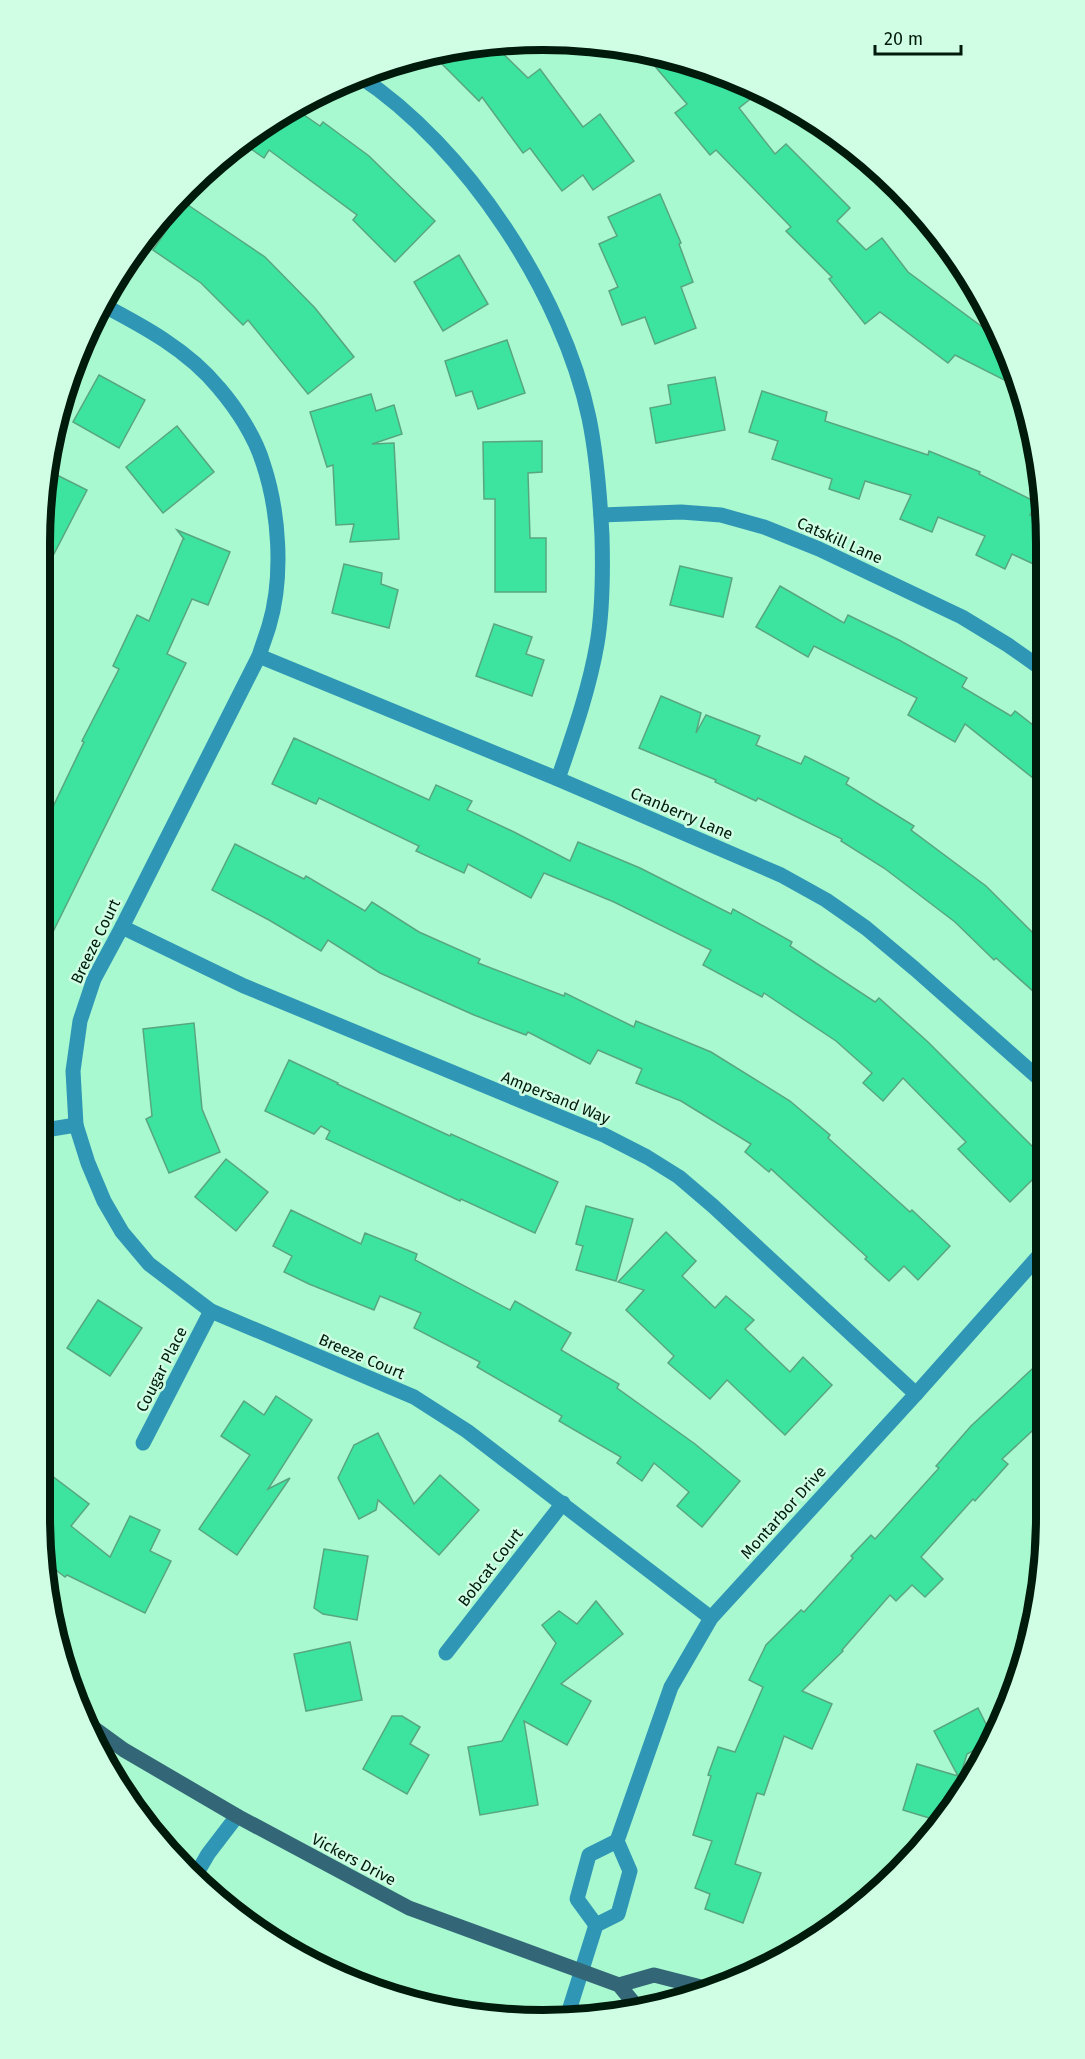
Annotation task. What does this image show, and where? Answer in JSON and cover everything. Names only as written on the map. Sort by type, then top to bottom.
[{"type":"main road","name":"Vickers Drive","points":[[98,1731],[124,1750],[237,1816],[409,1908],[619,1985]]},
{"type":"main road","points":[[632,2001],[619,1985],[654,1975],[694,1985]]},
{"type":"street","points":[[367,82],[406,111],[444,148],[482,195],[516,245],[545,297],[572,360],[589,418],[601,515],[603,559],[601,605],[597,644],[579,715],[558,779]]},
{"type":"street","name":"Breeze Court","points":[[109,308],[151,330],[187,357],[219,387],[244,424],[263,461],[273,504],[278,550],[270,624],[259,656],[94,979],[80,1021],[73,1071],[76,1125],[88,1163],[104,1201],[122,1232],[149,1264],[211,1311],[414,1397],[467,1431],[711,1618]]},
{"type":"street","name":"Catskill Lane","points":[[601,515],[681,512],[721,515],[764,527],[819,549],[962,617],[1036,665]]},
{"type":"street","name":"Cranberry Lane","points":[[259,656],[781,874],[826,900],[866,928],[1036,1076]]},
{"type":"street","name":"Ampersand Way","points":[[122,927],[244,986],[604,1135],[647,1157],[679,1177],[713,1206],[916,1394]]},
{"type":"street","points":[[50,1129],[76,1125]]},
{"type":"street","name":"Montarbor Drive","points":[[617,1841],[671,1687],[711,1618],[1036,1259]]},
{"type":"street","name":"Cougar Place","points":[[143,1443],[211,1311]]},
{"type":"street","name":"Bobcat Court","points":[[446,1653],[562,1503]]},
{"type":"street","points":[[199,1870],[237,1816]]},
{"type":"street","points":[[570,2008],[596,1925],[618,1914],[630,1871],[617,1841],[589,1855],[577,1899],[596,1925]]},
{"type":"building","points":[[501,52],[528,78],[540,69],[583,127],[600,114],[634,161],[593,190],[583,175],[562,191],[530,148],[523,153],[482,97],[479,101],[439,61]]},
{"type":"building","points":[[651,62],[701,76],[752,96],[739,108],[775,154],[786,144],[850,208],[837,221],[866,250],[882,238],[908,272],[988,331],[1008,382],[955,355],[948,363],[880,312],[865,324],[829,279],[832,277],[786,231],[791,227],[716,150],[710,155],[675,113],[687,104]]},
{"type":"building","points":[[301,113],[320,126],[323,122],[369,156],[435,221],[395,262],[353,220],[357,215],[269,150],[264,158],[248,147]]},
{"type":"building","points":[[660,194],[681,243],[679,244],[693,282],[681,287],[696,328],[655,344],[645,317],[622,325],[609,291],[618,287],[599,244],[617,236],[608,217]]},
{"type":"building","points":[[185,203],[265,257],[315,308],[354,357],[308,394],[248,320],[243,325],[201,283],[153,250]]},
{"type":"building","points":[[459,255],[488,304],[443,331],[414,282]]},
{"type":"building","points":[[507,340],[525,393],[478,409],[472,391],[456,396],[445,361]]},
{"type":"building","points":[[99,375],[145,400],[119,448],[73,422]]},
{"type":"building","points":[[715,377],[725,430],[656,443],[650,408],[671,404],[668,385]]},
{"type":"building","points":[[762,391],[827,412],[825,421],[928,455],[929,451],[980,472],[979,474],[1033,501],[1034,507],[1030,515],[1034,517],[1036,565],[1012,554],[1005,569],[976,555],[985,536],[938,517],[932,532],[900,519],[911,495],[865,481],[859,499],[829,489],[832,479],[772,459],[778,441],[749,432]]},
{"type":"building","points":[[371,394],[376,411],[394,405],[402,434],[372,444],[394,443],[399,539],[350,542],[354,524],[336,525],[333,465],[327,467],[310,412]]},
{"type":"building","points":[[177,426],[214,472],[163,513],[126,467]]},
{"type":"building","points":[[542,441],[542,472],[528,473],[530,538],[546,538],[546,592],[495,592],[495,499],[484,499],[483,442]]},
{"type":"building","points":[[55,474],[87,490],[50,562]]},
{"type":"building","points":[[177,530],[230,552],[208,605],[192,599],[167,654],[186,663],[50,938],[50,813],[84,742],[82,741],[119,669],[113,666],[137,615],[149,621],[184,539]]},
{"type":"building","points":[[344,564],[382,573],[381,584],[398,590],[389,628],[332,613]]},
{"type":"building","points":[[680,566],[732,578],[723,617],[670,605]]},
{"type":"building","points":[[780,586],[844,623],[848,615],[899,640],[967,678],[962,687],[1011,716],[1015,711],[1036,727],[1036,780],[965,724],[955,742],[908,715],[917,698],[814,646],[808,657],[756,627]]},
{"type":"building","points":[[494,624],[532,637],[526,654],[544,660],[532,696],[476,676]]},
{"type":"building","points":[[661,696],[701,713],[696,733],[706,715],[760,736],[756,745],[801,764],[805,756],[849,778],[846,784],[914,826],[911,830],[986,886],[1036,936],[1036,994],[996,958],[994,960],[955,922],[884,868],[841,841],[842,839],[758,798],[756,801],[715,782],[716,780],[639,748]]},
{"type":"building","points":[[294,738],[429,800],[436,785],[472,801],[467,810],[570,861],[578,842],[640,868],[731,914],[733,909],[792,942],[790,946],[875,1002],[879,998],[928,1042],[1036,1150],[1036,1176],[1010,1202],[958,1149],[966,1142],[903,1078],[883,1101],[863,1083],[872,1073],[836,1041],[764,993],[762,997],[703,965],[711,950],[614,902],[544,873],[531,898],[468,864],[464,873],[416,851],[419,846],[319,798],[316,804],[272,784]]},
{"type":"building","points":[[235,844],[304,879],[306,876],[365,911],[372,902],[419,932],[480,959],[478,963],[564,996],[565,993],[634,1027],[636,1021],[711,1052],[790,1101],[830,1135],[828,1138],[950,1246],[918,1280],[904,1266],[889,1281],[865,1259],[867,1257],[771,1169],[769,1172],[745,1152],[751,1144],[681,1101],[636,1083],[642,1069],[598,1050],[590,1064],[528,1032],[526,1035],[474,1015],[380,973],[328,940],[321,951],[212,890]]},
{"type":"building","points":[[194,1023],[202,1109],[220,1152],[169,1173],[146,1119],[152,1116],[143,1029]]},
{"type":"building","points":[[289,1060],[450,1136],[451,1134],[558,1182],[535,1233],[326,1139],[330,1131],[321,1126],[314,1134],[265,1111]]},
{"type":"building","points":[[226,1159],[268,1192],[236,1231],[195,1197]]},
{"type":"building","points":[[586,1206],[633,1219],[616,1281],[576,1270],[583,1246],[576,1244]]},
{"type":"building","points":[[291,1210],[361,1244],[365,1233],[417,1254],[415,1260],[510,1310],[515,1301],[571,1333],[561,1350],[619,1384],[617,1388],[695,1444],[740,1481],[702,1527],[677,1506],[689,1492],[654,1463],[642,1481],[617,1463],[621,1457],[559,1421],[562,1416],[477,1367],[480,1362],[414,1328],[421,1313],[380,1296],[374,1310],[284,1272],[292,1256],[273,1246]]},
{"type":"building","points":[[666,1232],[696,1261],[682,1276],[715,1308],[726,1296],[754,1320],[745,1329],[790,1372],[803,1357],[832,1385],[785,1435],[727,1380],[710,1399],[668,1363],[674,1356],[626,1310],[644,1290],[618,1282]]},
{"type":"building","points":[[98,1300],[142,1328],[110,1376],[67,1348]]},
{"type":"building","points":[[1036,1365],[1036,1427],[1002,1459],[1008,1464],[921,1557],[943,1579],[925,1597],[912,1585],[896,1601],[890,1595],[843,1651],[802,1691],[832,1704],[812,1749],[784,1736],[764,1795],[757,1793],[735,1864],[761,1873],[743,1923],[705,1909],[710,1894],[695,1888],[712,1841],[693,1835],[711,1776],[708,1775],[718,1747],[735,1752],[763,1687],[749,1680],[766,1645],[801,1610],[804,1612],[871,1535],[875,1539],[939,1468],[936,1466],[971,1426]]},
{"type":"building","points":[[276,1396],[312,1420],[268,1489],[290,1478],[237,1555],[199,1529],[250,1455],[221,1436],[244,1401],[264,1415]]},
{"type":"building","points":[[378,1433],[414,1504],[440,1475],[479,1510],[439,1555],[378,1500],[376,1510],[359,1519],[338,1478],[354,1445]]},
{"type":"building","points":[[50,1474],[89,1504],[71,1526],[110,1557],[130,1516],[160,1530],[150,1551],[171,1561],[145,1613],[67,1575],[65,1577],[53,1567]]},
{"type":"building","points":[[324,1549],[368,1556],[357,1620],[323,1614],[314,1608]]},
{"type":"building","points":[[596,1601],[623,1634],[561,1684],[591,1701],[567,1745],[524,1721],[538,1805],[480,1815],[468,1747],[502,1741],[556,1643],[542,1625],[559,1611],[577,1624]]},
{"type":"building","points":[[350,1642],[362,1700],[306,1711],[294,1654]]},
{"type":"building","points":[[978,1708],[988,1728],[977,1749],[967,1754],[960,1778],[932,1819],[903,1810],[917,1764],[958,1776],[934,1731]]},
{"type":"building","points":[[392,1716],[402,1716],[420,1727],[410,1744],[429,1755],[407,1794],[363,1769]]}]
